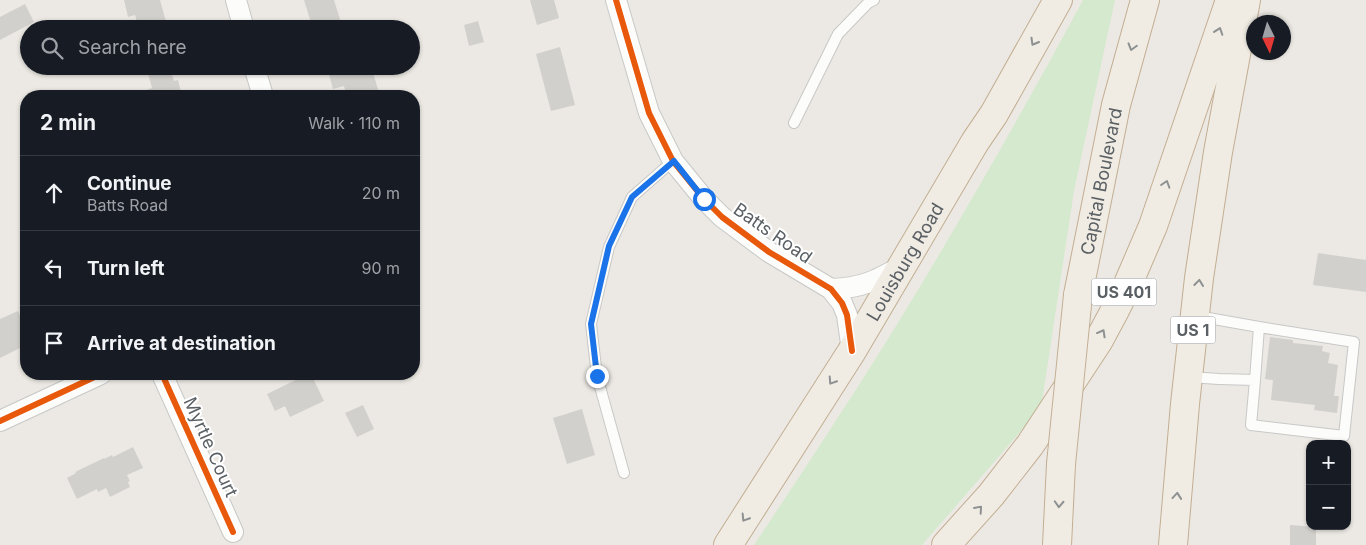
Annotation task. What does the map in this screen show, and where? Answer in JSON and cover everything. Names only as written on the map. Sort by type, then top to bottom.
[{"type":"highway","name":"Louisburg Road","points":[[728,545],[852,351],[975,142],[994,114],[1058,0]]},
{"type":"highway","name":"Capital Boulevard","points":[[1057,545],[1061,464],[1078,295],[1116,105],[1145,0]]},
{"type":"highway","name":"US 401","points":[[946,545],[991,495],[1030,445],[1099,340],[1114,312],[1153,226],[1182,135],[1230,0]]},
{"type":"highway","name":"US 1","points":[[1173,545],[1195,315],[1218,152],[1246,0]]},
{"type":"street","points":[[236,0],[242,20]]},
{"type":"street","name":"Batts Road","points":[[616,0],[649,113],[674,161],[704,199],[722,217],[769,252],[831,289],[842,303],[847,315],[852,351]]},
{"type":"street","points":[[257,75],[261,90]]},
{"type":"street","points":[[831,289],[850,288],[866,284],[903,265]]},
{"type":"street","points":[[0,421],[88,380]]},
{"type":"street","name":"Myrtle Court","points":[[165,380],[233,532]]},
{"type":"lane","points":[[794,123],[838,34],[868,3],[874,0]]},
{"type":"lane","points":[[624,473],[597,376],[591,324],[609,246],[632,197],[674,161]]},
{"type":"lane","points":[[1195,315],[1354,342],[1344,436],[1251,425],[1259,327]]},
{"type":"lane","points":[[1188,376],[1255,380]]},
{"type":"green space","points":[[1083,0],[1115,0],[1074,191],[1041,408],[922,545],[754,545],[844,409],[909,305],[989,169]]},
{"type":"building","points":[[124,0],[160,0],[166,20],[136,20],[135,15],[128,17]]},
{"type":"building","points":[[304,0],[334,0],[340,20],[310,20]]},
{"type":"building","points":[[530,0],[554,0],[559,18],[537,25]]},
{"type":"building","points":[[25,4],[33,20],[20,20],[20,29],[0,40],[0,17]]},
{"type":"building","points":[[478,21],[484,42],[469,46],[464,25]]},
{"type":"building","points":[[560,47],[575,105],[551,111],[536,54]]},
{"type":"building","points":[[148,75],[172,75],[174,81],[178,80],[180,90],[146,90],[152,88]]},
{"type":"building","points":[[329,75],[374,75],[378,90],[345,90],[344,86],[333,89]]},
{"type":"building","points":[[1318,253],[1366,260],[1366,292],[1313,285]]},
{"type":"building","points":[[18,311],[20,316],[20,348],[0,358],[0,319]]},
{"type":"building","points":[[1270,337],[1293,340],[1293,343],[1323,346],[1322,351],[1330,353],[1328,363],[1338,365],[1334,396],[1339,396],[1337,413],[1314,410],[1315,405],[1271,400],[1273,380],[1265,379]]},
{"type":"building","points":[[296,380],[314,380],[324,401],[290,417],[285,406],[275,411],[267,394]]},
{"type":"building","points":[[363,405],[374,429],[357,437],[345,413]]},
{"type":"building","points":[[582,409],[595,455],[567,464],[553,418]]},
{"type":"building","points":[[133,447],[143,468],[127,475],[130,487],[110,497],[106,488],[98,492],[97,489],[77,499],[67,478],[104,458],[112,455],[113,457]]},
{"type":"building","points":[[1290,525],[1306,526],[1306,530],[1316,530],[1316,545],[1290,545]]},
{"type":"cycle path","points":[[616,0],[649,113],[673,161],[704,199],[722,217],[769,252],[831,289],[842,303],[847,315],[852,351]]},
{"type":"cycle path","points":[[0,421],[88,380]]},
{"type":"cycle path","points":[[165,380],[233,532]]},
{"type":"route","points":[[597,376],[591,324],[609,246],[632,197],[674,161],[704,199]]}]
